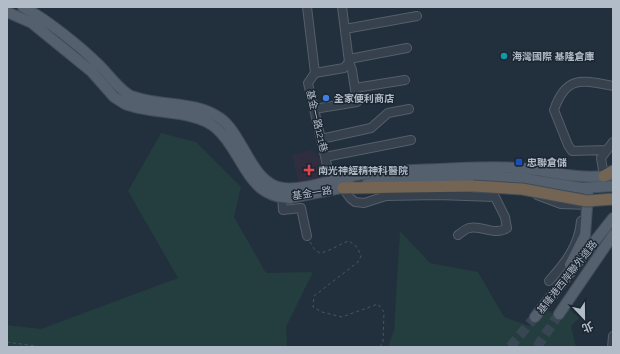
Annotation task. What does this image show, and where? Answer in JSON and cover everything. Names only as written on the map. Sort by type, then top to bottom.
[{"type":"highway","points":[[337,184],[474,186],[522,189],[587,201],[613,199]]},
{"type":"main road","name":"基金一路","points":[[23,7],[38,14],[92,59],[120,90],[129,95],[205,110],[220,118],[232,129],[260,176],[270,183],[282,188],[503,172],[520,168],[585,177],[610,174]]},
{"type":"main road","name":"基金一路","points":[[7,12],[32,23],[92,71],[114,97],[125,104],[202,120],[214,126],[224,135],[253,182],[264,191],[282,197],[309,195],[337,184]]},
{"type":"main road","name":"基金一路","points":[[503,172],[519,178],[588,188],[613,186]]},
{"type":"main road","points":[[553,284],[582,243],[586,228],[588,188],[610,174]]},
{"type":"main road","name":"基隆港西岸聯外道路","points":[[535,316],[553,284],[613,218]]},
{"type":"main road","name":"基隆港西岸聯外道路","points":[[559,314],[613,235]]},
{"type":"street","points":[[307,7],[315,73],[344,68],[349,60],[407,48]]},
{"type":"street","points":[[314,109],[357,102],[349,60],[342,7]]},
{"type":"street","points":[[345,29],[416,16]]},
{"type":"street","name":"基金一路121巷","points":[[315,73],[308,83],[325,157],[337,184]]},
{"type":"street","points":[[355,88],[405,80]]},
{"type":"street","points":[[606,150],[572,151],[568,145],[554,110],[562,94],[574,83],[584,81],[613,86]]},
{"type":"street","points":[[321,139],[371,128],[388,113],[409,109]]},
{"type":"street","points":[[325,157],[411,140]]},
{"type":"street","points":[[610,174],[602,158],[606,150],[613,142]]},
{"type":"street","points":[[503,172],[550,200],[572,205],[613,205]]},
{"type":"street","points":[[337,184],[355,202],[364,203],[386,196],[437,195],[495,197],[505,217],[507,228],[501,231],[491,232],[478,228],[469,228],[458,235]]},
{"type":"street","points":[[282,197],[283,210],[301,208],[307,236]]},
{"type":"street","points":[[612,347],[613,336]]},
{"type":"path","points":[[307,236],[315,250],[320,253],[330,251],[349,241],[357,247],[361,256],[358,262],[314,296],[313,307],[322,312],[342,317],[378,304],[384,312],[383,342],[380,347]]},
{"type":"path","points":[[7,342],[42,347]]},
{"type":"shaded area","name":"南光神經精神科醫院","points":[[312,150],[321,160],[325,179],[299,184],[292,155]]},
{"type":"green space","points":[[161,133],[196,142],[241,187],[234,217],[266,273],[313,272],[286,327],[287,347],[7,347],[7,325],[41,329],[178,278],[128,191]]},
{"type":"green space","points":[[400,231],[430,263],[478,272],[504,317],[530,326],[547,310],[563,319],[569,309],[579,318],[571,326],[576,347],[388,347],[394,330]]},
{"type":"tunnel","points":[[537,347],[559,314]]},
{"type":"tunnel","points":[[510,347],[535,317]]},
{"type":"place","name":"海灣國際 基隆倉庫","points":[[504,56]]},
{"type":"place","name":"全家便利商店","points":[[326,98]]},
{"type":"place","name":"忠聯倉儲","points":[[519,162]]},
{"type":"place","name":"南光神經精神科醫院","points":[[309,170]]}]
